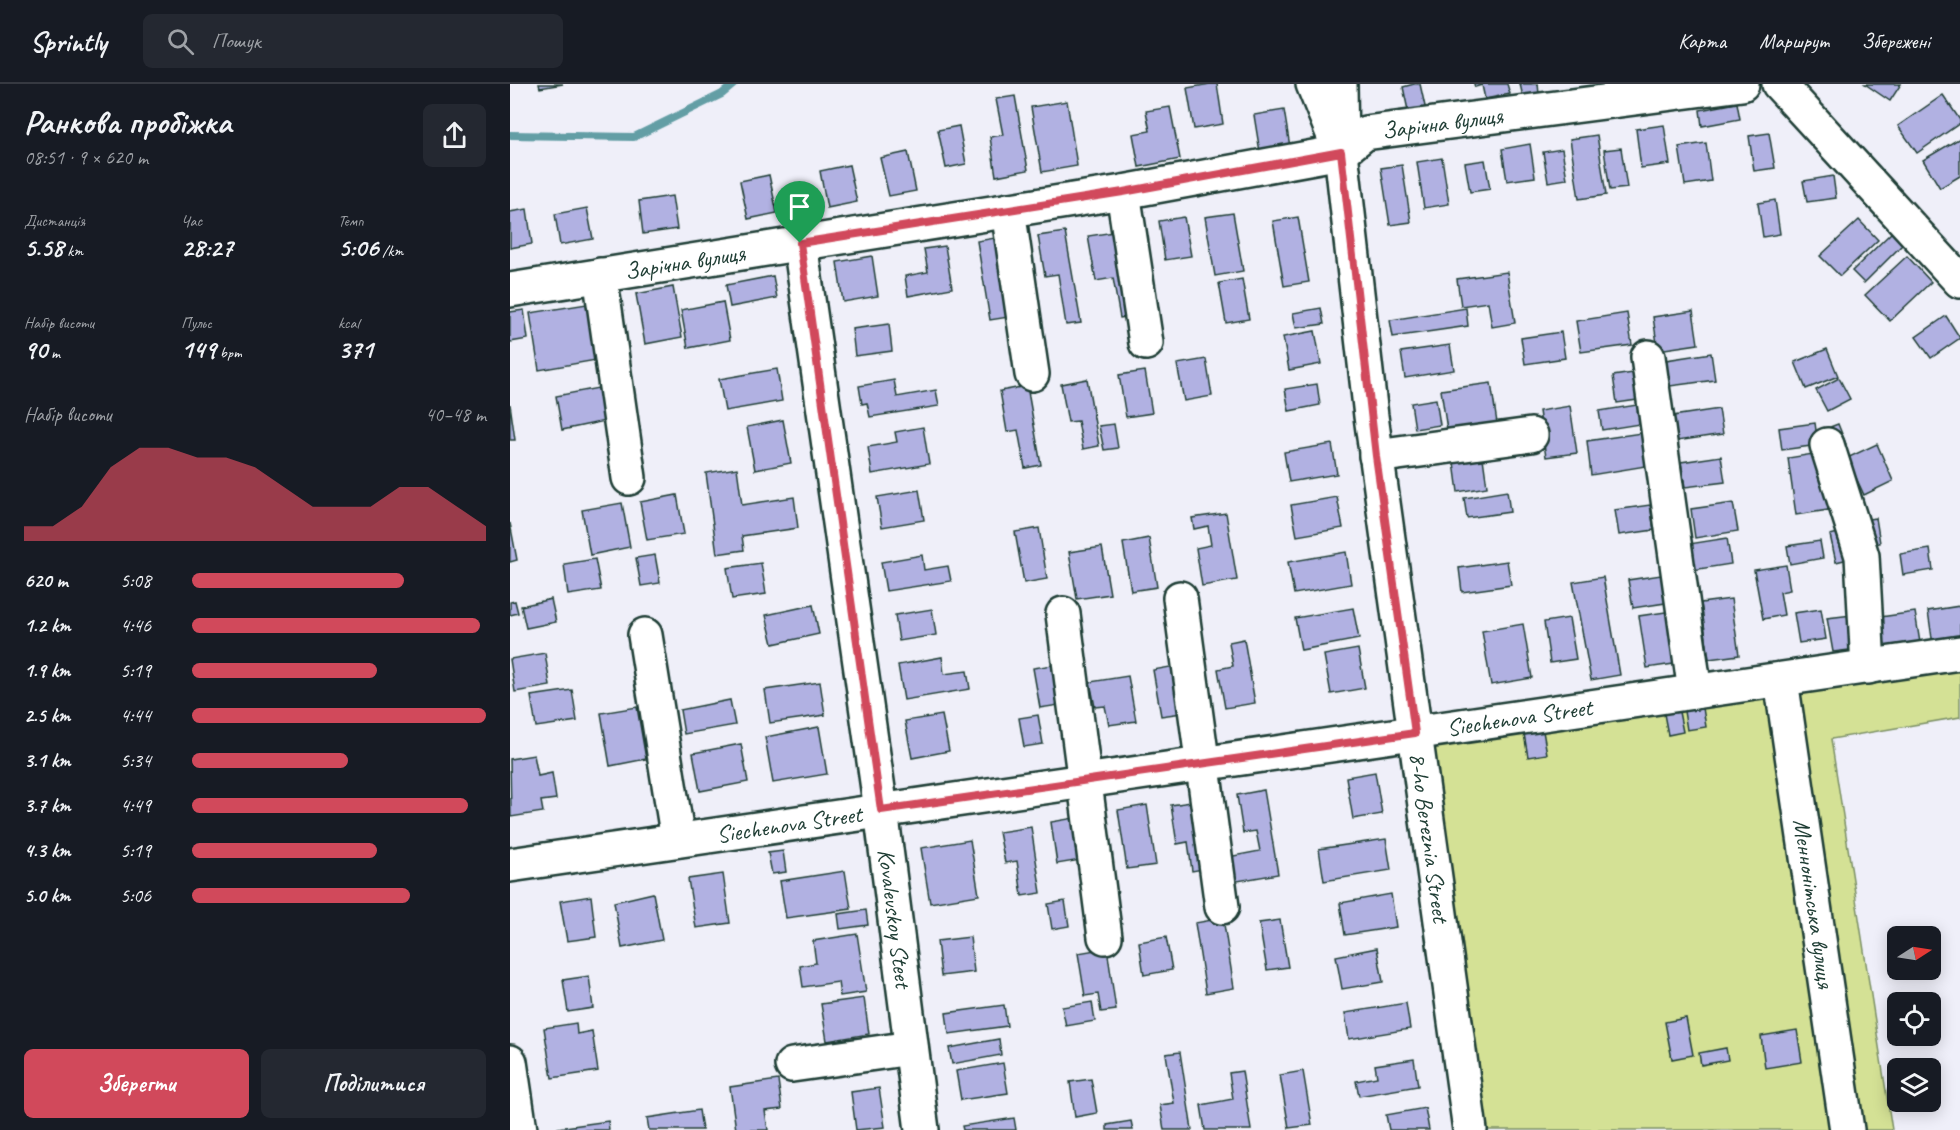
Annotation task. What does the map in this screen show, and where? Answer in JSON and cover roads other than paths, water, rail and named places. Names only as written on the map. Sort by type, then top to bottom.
[{"type":"street","points":[[1313,84],[1341,152]]},
{"type":"street","points":[[1340,84],[1341,152]]},
{"type":"street","name":"Зарічна вулиця","points":[[510,290],[1123,192],[1341,152],[1365,133],[1742,84]]},
{"type":"street","points":[[1779,84],[1960,281]]},
{"type":"street","name":"8-ho Bereznia Street","points":[[1341,152],[1376,456],[1470,1130]]},
{"type":"street","points":[[1123,192],[1146,343]]},
{"type":"street","points":[[1008,210],[1032,374]]},
{"type":"street","name":"Kovalevskoy Steet","points":[[800,243],[881,810],[922,1130]]},
{"type":"street","points":[[600,275],[629,478]]},
{"type":"street","points":[[1648,357],[1695,692]]},
{"type":"street","points":[[1376,456],[1531,435]]},
{"type":"street","points":[[1827,445],[1862,556],[1868,667]]},
{"type":"street","points":[[1180,598],[1222,907]]},
{"type":"street","points":[[1063,614],[1105,937]]},
{"type":"street","points":[[645,635],[678,840]]},
{"type":"street","name":"Siechenova Street","points":[[510,865],[1960,654]]},
{"type":"street","name":"Меннонітська вулиця","points":[[1781,680],[1847,1130]]},
{"type":"street","points":[[792,1065],[911,1048]]},
{"type":"street","points":[[510,1062],[520,1130]]},
{"type":"waterway","points":[[510,135],[634,137],[722,94],[734,84]]}]
